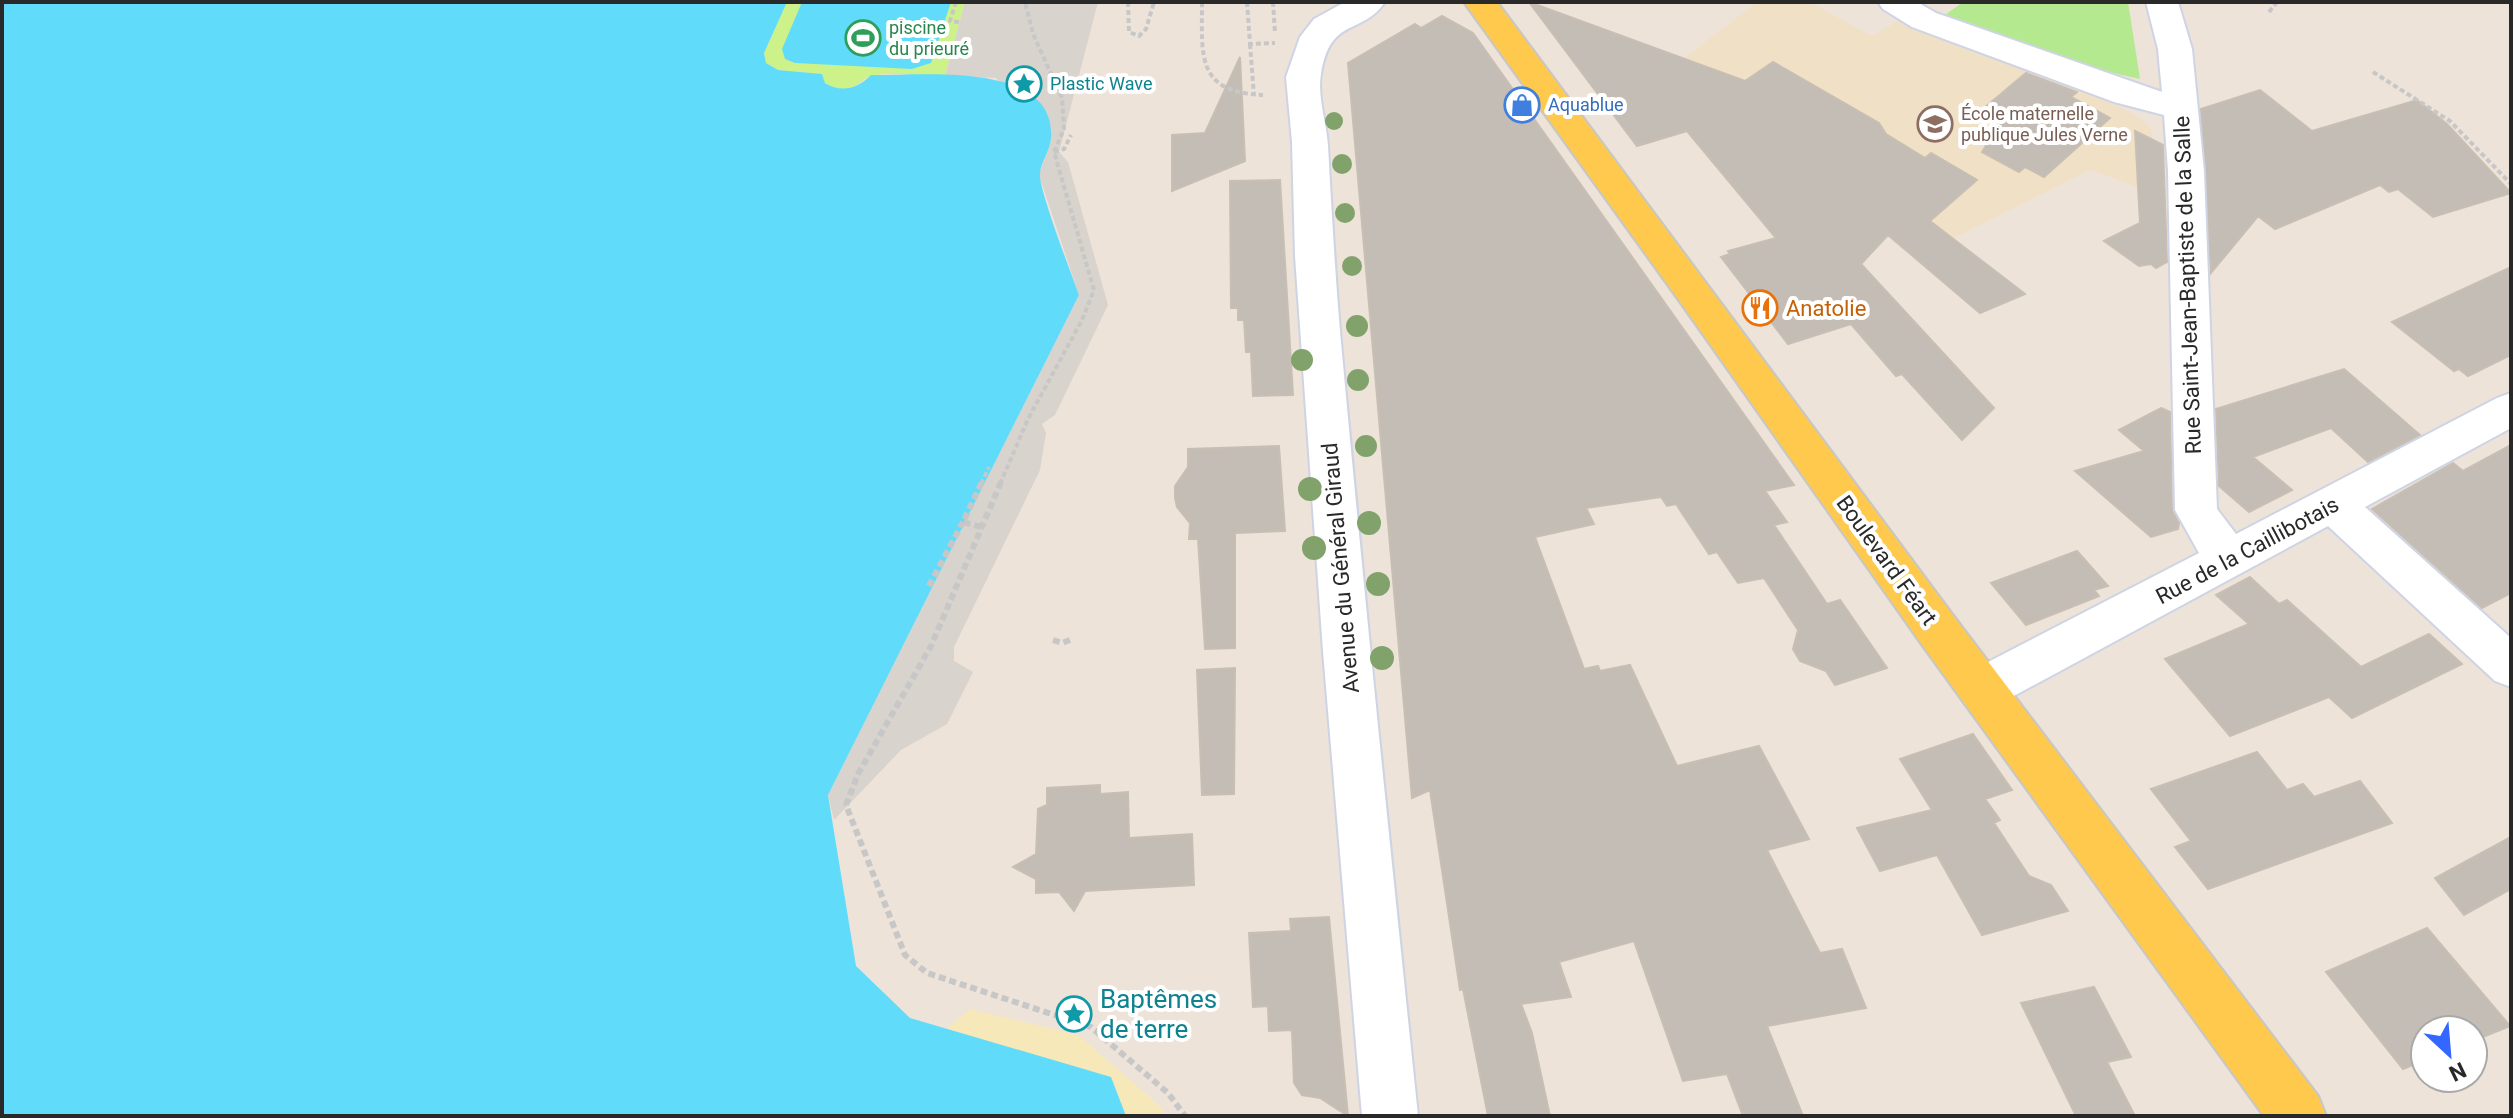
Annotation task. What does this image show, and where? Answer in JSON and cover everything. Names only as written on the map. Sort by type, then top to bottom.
[{"type":"main road","name":"Boulevard Féart","points":[[1480,2],[2298,1116]]},
{"type":"street","name":"Avenue du Général Giraud","points":[[1369,2],[1326,26],[1312,44],[1303,77],[1310,142],[1314,256],[1345,635],[1390,1116]]},
{"type":"street","points":[[1894,2],[1924,20],[2126,94],[2180,108]]},
{"type":"street","name":"Rue Saint-Jean-Baptiste de la Salle","points":[[2162,2],[2175,49],[2186,171],[2196,510],[2209,534],[2231,558]]},
{"type":"street","name":"Rue de la Caillibotais","points":[[1982,689],[2511,409]]},
{"type":"street","points":[[2333,504],[2511,667]]},
{"type":"path","points":[[956,2],[950,21],[959,22]]},
{"type":"path","points":[[1025,2],[1035,39],[1065,106],[1064,130],[1054,152],[1094,290],[1082,320],[1028,419],[931,646],[858,774],[846,805],[905,955],[927,973],[1091,1027],[1168,1093],[1185,1116]]},
{"type":"path","points":[[1128,2],[1129,32],[1139,36],[1146,29],[1154,2]]},
{"type":"path","points":[[1202,2],[1202,62],[1209,76],[1225,90],[1265,95]]},
{"type":"path","points":[[1247,2],[1254,96]]},
{"type":"path","points":[[1250,44],[1275,43],[1273,2]]},
{"type":"path","points":[[2269,12],[2277,2]]},
{"type":"path","points":[[2373,72],[2450,121],[2511,184]]},
{"type":"path","points":[[1054,152],[1064,149],[1071,135]]},
{"type":"path","points":[[929,586],[989,467]]},
{"type":"path","points":[[963,522],[981,527]]},
{"type":"path","points":[[1053,640],[1062,643],[1070,640]]},
{"type":"shaded area","points":[[965,2],[1098,2],[1059,152],[1068,162],[1108,305],[1055,415],[1042,424],[1046,433],[1040,470],[954,647],[954,661],[973,672],[947,724],[901,750],[834,820],[828,795],[1079,295],[1039,175],[1051,138],[996,78],[945,76]]},
{"type":"shaded area","name":"École maternelle publique Jules Verne","points":[[1757,2],[1810,2],[1872,36],[1903,18],[2083,87],[2142,119],[2151,128],[2158,194],[2090,170],[1920,255],[1649,85]]},
{"type":"green space","name":"piscine du prieuré","points":[[787,2],[965,2],[945,76],[875,75],[854,87],[842,89],[824,82],[821,74],[778,70],[766,63],[764,53]]},
{"type":"green space","points":[[1963,2],[2128,2],[2140,79],[2077,65],[1945,15]]},
{"type":"sand","points":[[970,1009],[1078,1035],[1160,1106],[1166,1116],[854,1116],[881,1086]]},
{"type":"water","points":[[2,2],[787,2],[764,53],[766,63],[778,70],[822,74],[825,83],[843,89],[861,84],[871,75],[951,75],[1009,84],[1032,95],[1047,113],[1051,138],[1040,173],[1041,182],[1079,295],[828,795],[856,966],[910,1018],[1111,1077],[1126,1116],[2,1116]]},
{"type":"water","name":"piscine du prieuré","points":[[802,2],[951,2],[931,63],[912,69],[795,63],[785,59],[782,49]]},
{"type":"building","points":[[1529,2],[1745,81],[1773,62],[1879,123],[1886,134],[1925,158],[1931,153],[1977,180],[1930,221],[2025,294],[1980,313],[1888,235],[1861,264],[1994,408],[1962,440],[1902,374],[1896,376],[1851,324],[1788,344],[1721,257],[1730,254],[1728,251],[1776,238],[1687,131],[1637,146]]},
{"type":"building","points":[[1442,16],[1473,33],[1794,485],[1765,491],[1787,522],[1774,525],[1827,604],[1840,600],[1887,668],[1835,685],[1826,671],[1800,661],[1793,649],[1798,630],[1764,578],[1738,583],[1717,552],[1709,554],[1676,504],[1667,506],[1661,497],[1586,508],[1594,524],[1535,537],[1584,669],[1598,666],[1600,671],[1630,665],[1677,766],[1759,746],[1809,839],[1767,850],[1820,953],[1842,949],[1866,1008],[1767,1026],[1803,1116],[1743,1116],[1727,1074],[1683,1081],[1634,941],[1559,962],[1571,997],[1521,1004],[1532,1033],[1550,1116],[1488,1116],[1463,989],[1460,990],[1430,790],[1412,798],[1348,63],[1415,24],[1421,28]]},
{"type":"building","points":[[1240,57],[1245,161],[1172,191],[1172,135],[1205,133]]},
{"type":"building","points":[[2026,73],[2077,92],[2071,97],[2110,118],[2044,177],[2025,167],[2019,172],[1982,152],[2002,119],[1984,108]]},
{"type":"building","points":[[2260,90],[2312,131],[2417,100],[2447,124],[2511,193],[2433,217],[2398,189],[2389,192],[2380,185],[2275,229],[2258,216],[2211,273],[2201,109]]},
{"type":"building","points":[[2135,131],[2163,145],[2167,262],[2156,268],[2151,264],[2139,266],[2104,241],[2140,223]]},
{"type":"building","points":[[1280,180],[1293,395],[1253,396],[1251,352],[1246,352],[1244,320],[1238,320],[1238,308],[1231,308],[1230,181]]},
{"type":"building","points":[[2511,267],[2511,355],[2468,376],[2459,369],[2454,371],[2392,322]]},
{"type":"building","points":[[2344,369],[2420,435],[2368,462],[2331,428],[2253,457],[2292,490],[2249,512],[2219,486],[2216,409]]},
{"type":"building","points":[[2161,408],[2170,412],[2172,510],[2179,523],[2178,529],[2151,537],[2075,471],[2144,451],[2119,430]]},
{"type":"building","points":[[2511,445],[2511,593],[2482,608],[2372,509],[2453,463],[2463,471]]},
{"type":"building","points":[[1279,446],[1285,531],[1235,533],[1235,648],[1205,649],[1198,539],[1189,539],[1190,523],[1177,507],[1175,498],[1175,486],[1188,467],[1188,449]]},
{"type":"building","points":[[2077,551],[2108,586],[2094,590],[2099,596],[2026,625],[1991,583]]},
{"type":"building","points":[[2250,577],[2279,604],[2287,600],[2361,667],[2429,634],[2462,664],[2352,718],[2329,697],[2230,736],[2165,659],[2249,624],[2216,595]]},
{"type":"building","points":[[1235,668],[1234,794],[1202,795],[1197,670]]},
{"type":"building","points":[[1973,734],[2012,790],[1985,799],[2000,820],[1994,823],[2029,876],[2051,885],[2068,911],[1982,935],[1937,855],[1880,871],[1857,828],[1932,810],[1900,759]]},
{"type":"building","points":[[2257,752],[2287,790],[2303,784],[2314,797],[2360,781],[2392,823],[2208,889],[2175,847],[2191,841],[2151,789]]},
{"type":"building","points":[[1100,785],[1100,794],[1128,792],[1129,838],[1192,834],[1194,885],[1085,891],[1074,911],[1059,892],[1036,893],[1036,879],[1013,867],[1036,854],[1038,809],[1047,805],[1047,788]]},
{"type":"building","points":[[2511,837],[2511,889],[2464,915],[2435,878]]},
{"type":"building","points":[[1329,917],[1348,1116],[1320,1098],[1302,1095],[1294,1083],[1292,1030],[1269,1031],[1268,1006],[1253,1007],[1249,933],[1291,931],[1290,919]]},
{"type":"building","points":[[2427,928],[2510,1026],[2489,1035],[2489,1014],[2409,1014],[2409,1067],[2403,1069],[2326,972]]},
{"type":"building","points":[[2094,987],[2131,1057],[2107,1062],[2135,1116],[2076,1116],[2021,1003]]},
{"type":"place","name":"piscine du prieuré","points":[[863,38]]},
{"type":"place","name":"Plastic Wave","points":[[1024,84]]},
{"type":"place","name":"Aquablue","points":[[1522,105]]},
{"type":"place","name":"École maternelle publique Jules Verne","points":[[1935,124]]},
{"type":"place","name":"Anatolie","points":[[1760,308]]},
{"type":"place","name":"Baptêmes de terre","points":[[1074,1014]]}]
